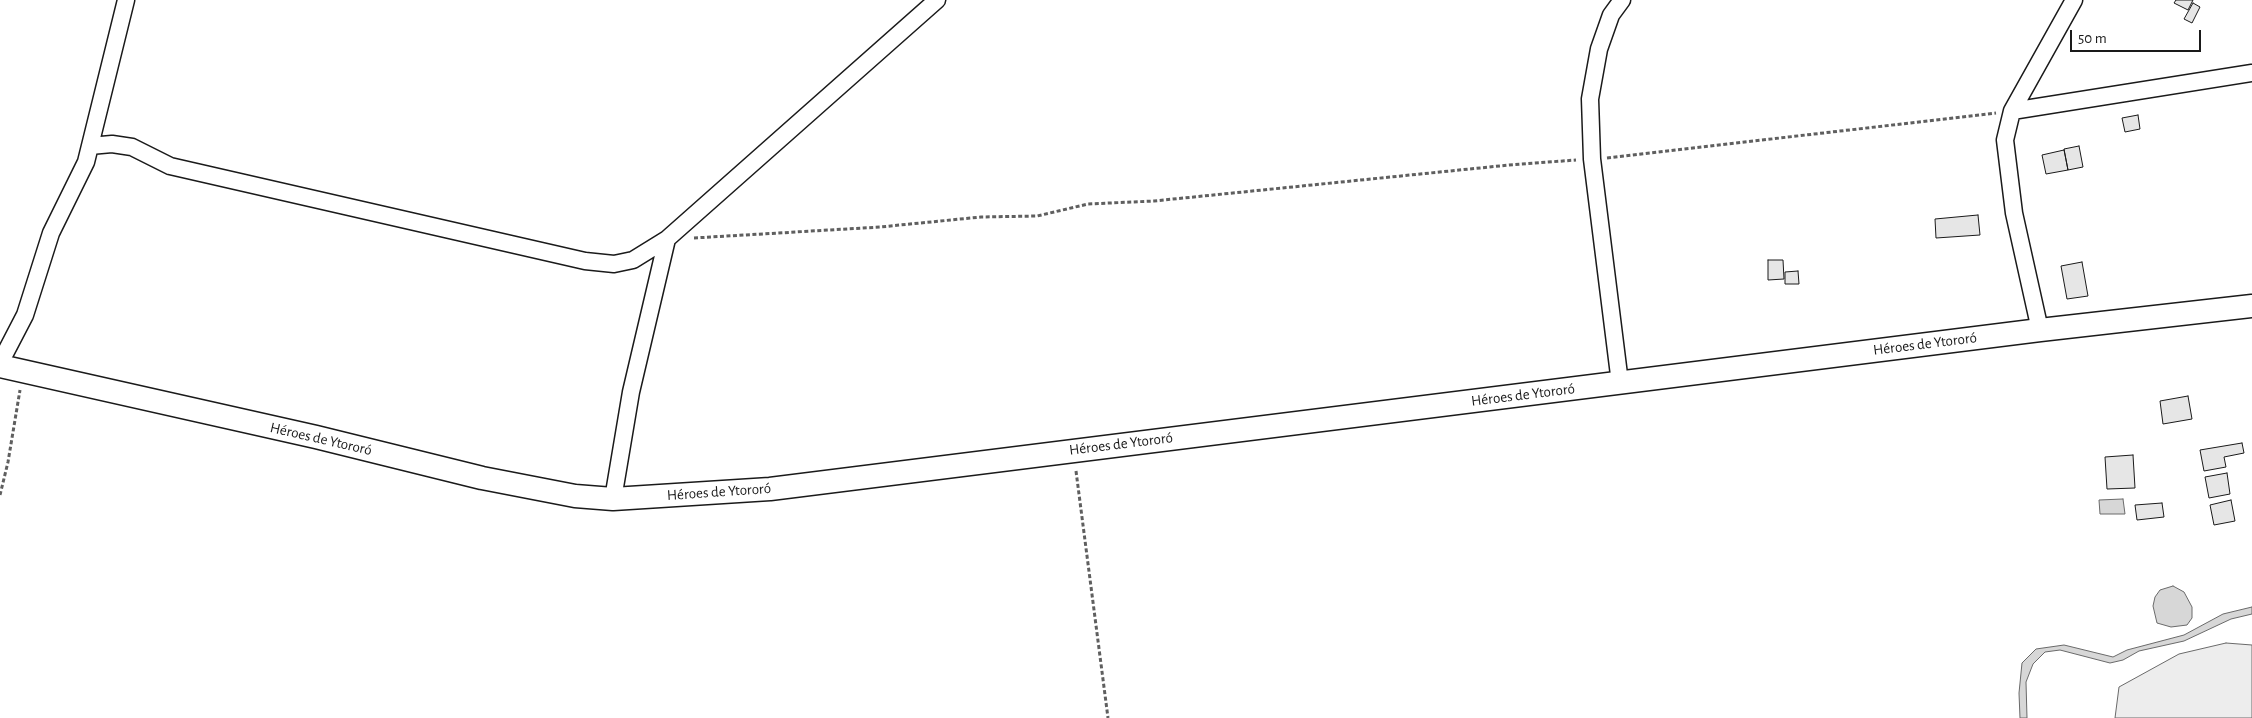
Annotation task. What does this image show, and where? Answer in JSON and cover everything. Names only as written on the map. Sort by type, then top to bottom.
[{"type":"main road","name":"Héroes de Ytororó","points":[[0,364],[22,372],[316,437],[482,478],[575,496],[613,500],[770,489],[2040,330],[2252,306]]},
{"type":"street","points":[[0,364],[25,315],[51,233],[78,180],[90,146],[126,0]]},
{"type":"street","points":[[90,146],[112,144],[132,147],[170,166],[585,261],[614,264],[633,260],[667,239],[937,0]]},
{"type":"street","points":[[1620,382],[1592,159],[1590,99],[1599,48],[1611,15],[1622,0]]},
{"type":"street","points":[[2040,330],[2012,194],[2005,140],[2012,111],[2074,0]]},
{"type":"street","points":[[2012,111],[2252,73]]},
{"type":"street","points":[[613,500],[631,392],[667,239]]},
{"type":"path","points":[[667,239],[880,227],[981,217],[1038,216],[1088,204],[1154,201],[1510,165],[1592,159],[2012,111]]},
{"type":"path","points":[[0,495],[8,462],[22,372]]},
{"type":"path","points":[[1074,450],[1108,718]]},
{"type":"shaded area","points":[[2123,499],[2125,514],[2100,514],[2099,500]]},
{"type":"shaded area","points":[[2173,586],[2184,592],[2192,607],[2192,618],[2187,625],[2171,627],[2157,623],[2153,606],[2155,597],[2160,590]]},
{"type":"shaded area","points":[[2252,607],[2252,614],[2231,619],[2184,641],[2139,651],[2123,660],[2110,663],[2060,650],[2045,652],[2033,664],[2026,682],[2027,718],[2020,718],[2019,693],[2022,663],[2036,649],[2064,645],[2113,657],[2127,650],[2184,635],[2223,614]]},
{"type":"shaded area","points":[[2226,643],[2252,645],[2252,718],[2115,718],[2119,687],[2179,654]]},
{"type":"building","points":[[2176,0],[2193,0],[2188,10],[2174,3]]},
{"type":"building","points":[[2193,3],[2200,7],[2192,23],[2184,19]]},
{"type":"building","points":[[2138,115],[2140,129],[2125,132],[2122,118]]},
{"type":"building","points":[[2079,146],[2083,167],[2068,170],[2064,149]]},
{"type":"building","points":[[2064,150],[2068,170],[2046,174],[2042,155]]},
{"type":"building","points":[[1978,215],[1980,235],[1936,238],[1935,219]]},
{"type":"building","points":[[1768,260],[1783,260],[1784,279],[1768,280]]},
{"type":"building","points":[[2082,262],[2088,296],[2067,299],[2061,266]]},
{"type":"building","points":[[1798,271],[1799,284],[1785,284],[1785,272]]},
{"type":"building","points":[[2188,396],[2192,419],[2163,424],[2160,401]]},
{"type":"building","points":[[2242,443],[2244,453],[2224,457],[2226,467],[2204,471],[2200,450]]},
{"type":"building","points":[[2133,455],[2135,488],[2107,489],[2105,457]]},
{"type":"building","points":[[2227,473],[2230,494],[2209,498],[2205,477]]},
{"type":"building","points":[[2231,500],[2235,521],[2214,525],[2210,505]]},
{"type":"building","points":[[2162,503],[2164,517],[2137,520],[2135,505]]}]
